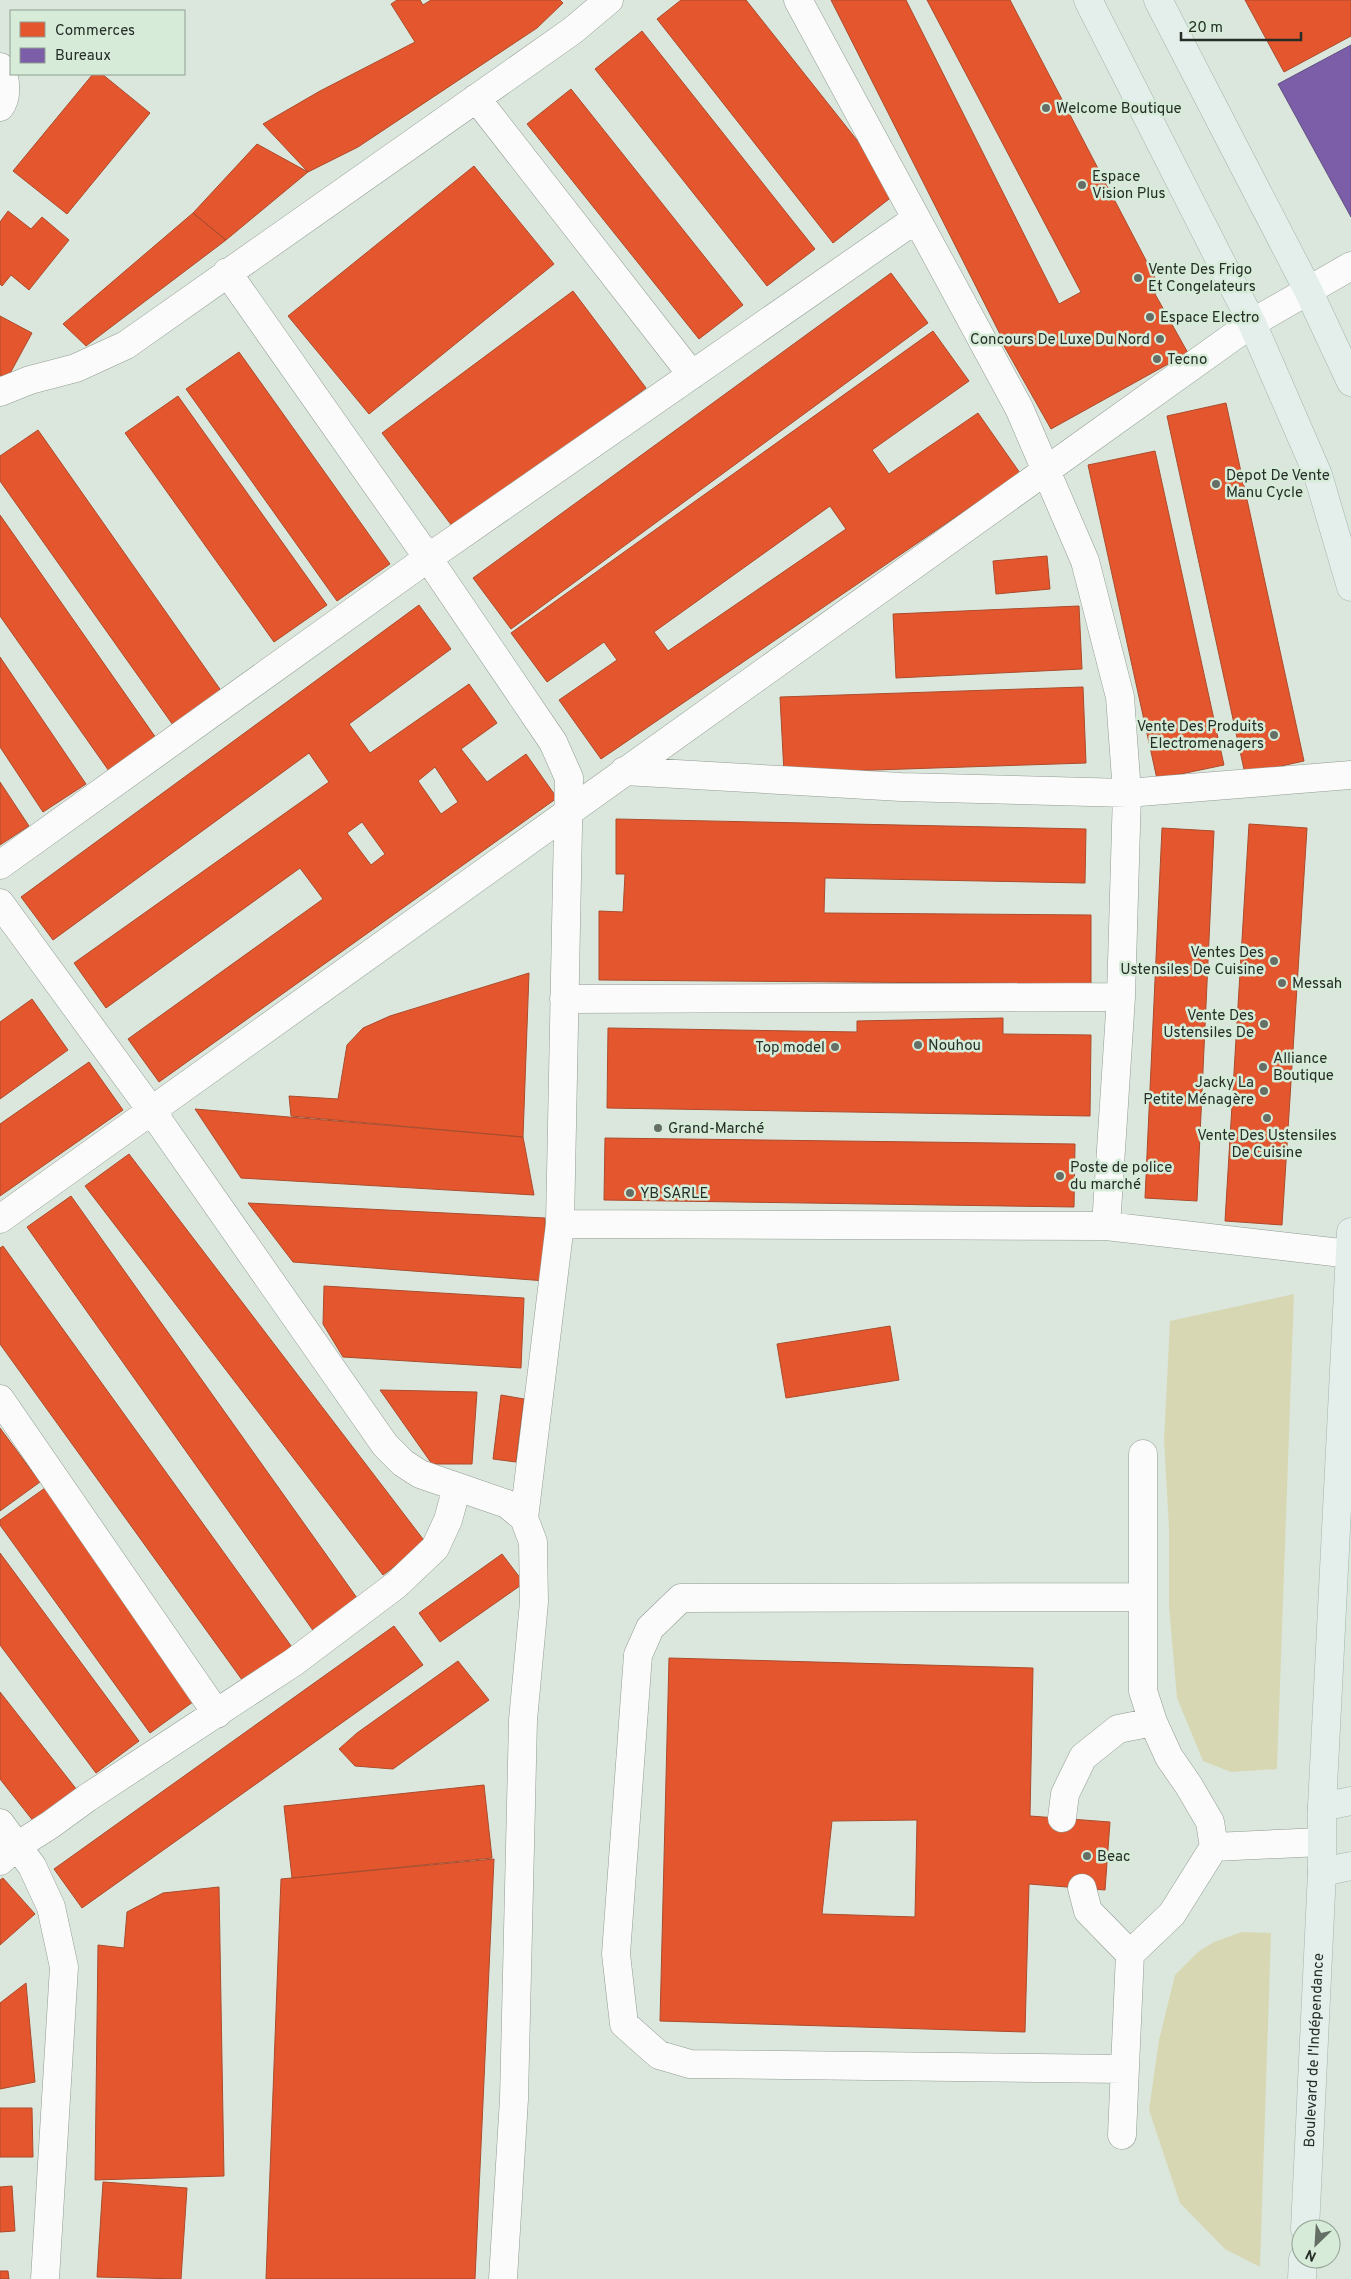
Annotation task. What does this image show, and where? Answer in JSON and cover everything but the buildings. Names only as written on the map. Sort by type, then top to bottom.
[{"type":"main road","points":[[1088,0],[1252,323],[1318,474],[1351,587]]},
{"type":"main road","points":[[1158,0],[1308,290],[1351,382]]},
{"type":"main road","name":"Boulevard de l'Indépendance","points":[[1305,2219],[1322,1872],[1322,1806],[1351,1247]]},
{"type":"main road","points":[[1322,1806],[1351,1801]]},
{"type":"main road","points":[[1322,1872],[1351,1866]]},
{"type":"street","points":[[0,392],[30,380],[76,368],[126,345],[227,272],[572,31],[608,0]]},
{"type":"street","points":[[798,0],[1018,408],[1085,561],[1120,697],[1127,793],[1121,998],[1106,1226]]},
{"type":"street","points":[[0,67],[5,76],[4,102],[0,108]]},
{"type":"street","points":[[476,98],[692,375]]},
{"type":"street","points":[[0,865],[428,558],[916,219]]},
{"type":"street","points":[[0,1219],[1252,323],[1351,266]]},
{"type":"street","points":[[227,272],[428,558],[553,742],[569,778],[560,1224],[524,1518],[532,1542],[534,1602],[523,1720],[514,2099],[503,2279]]},
{"type":"street","points":[[624,771],[901,787],[1127,793],[1351,775]]},
{"type":"street","points":[[0,903],[150,1110],[385,1446],[403,1463],[420,1474],[507,1504],[524,1518]]},
{"type":"street","points":[[564,999],[1121,998]]},
{"type":"street","points":[[560,1224],[1106,1226],[1351,1247]]},
{"type":"street","points":[[0,1399],[217,1714]]},
{"type":"street","points":[[1122,2135],[1130,1954],[1172,1914],[1214,1847],[1210,1822],[1189,1786],[1169,1758],[1153,1722],[1144,1691],[1143,1454]]},
{"type":"street","points":[[9,1854],[87,1798],[294,1662],[396,1585],[435,1548],[448,1520],[457,1487]]},
{"type":"street","points":[[1125,2069],[690,2064],[659,2055],[624,2024],[616,1954],[638,1655],[650,1628],[681,1598],[1143,1598]]},
{"type":"street","points":[[1062,1818],[1065,1794],[1083,1757],[1118,1729],[1153,1722]]},
{"type":"street","points":[[0,1822],[9,1854],[32,1866],[51,1907],[64,1967],[45,2279]]},
{"type":"street","points":[[1214,1847],[1321,1842]]},
{"type":"street","points":[[1082,1888],[1088,1912],[1130,1954]]},
{"type":"green space","points":[[1294,1294],[1277,1769],[1231,1772],[1203,1761],[1177,1698],[1169,1607],[1169,1528],[1164,1440],[1170,1321]]},
{"type":"green space","points":[[1242,1932],[1271,1933],[1260,2267],[1225,2249],[1180,2203],[1149,2110],[1159,2040],[1175,1975],[1198,1952],[1214,1942]]},
{"type":"place","name":"Welcome Boutique","points":[[1046,108]]},
{"type":"place","name":"Espace Vision Plus","points":[[1082,185]]},
{"type":"place","name":"Vente Des Frigo Et Congelateurs","points":[[1138,278]]},
{"type":"place","name":"Espace Electro","points":[[1150,317]]},
{"type":"place","name":"Concours De Luxe Du Nord","points":[[1160,339]]},
{"type":"place","name":"Tecno","points":[[1157,359]]},
{"type":"place","name":"Depot De Vente Manu Cycle","points":[[1216,484]]},
{"type":"place","name":"Vente Des Produits Electromenagers","points":[[1274,735]]},
{"type":"place","name":"Ventes Des Ustensiles De Cuisine","points":[[1274,961]]},
{"type":"place","name":"Messah","points":[[1282,983]]},
{"type":"place","name":"Vente Des Ustensiles De","points":[[1264,1024]]},
{"type":"place","name":"Nouhou","points":[[918,1045]]},
{"type":"place","name":"Top model","points":[[835,1047]]},
{"type":"place","name":"Alliance Boutique","points":[[1263,1067]]},
{"type":"place","name":"Jacky La Petite Ménagère","points":[[1264,1091]]},
{"type":"place","name":"Vente Des Ustensiles De Cuisine","points":[[1267,1118]]},
{"type":"place","name":"Grand-Marché","points":[[658,1128]]},
{"type":"place","name":"Poste de police du marché","points":[[1060,1176]]},
{"type":"place","name":"YB SARLE","points":[[630,1193]]},
{"type":"place","name":"Beac","points":[[1087,1856]]}]
